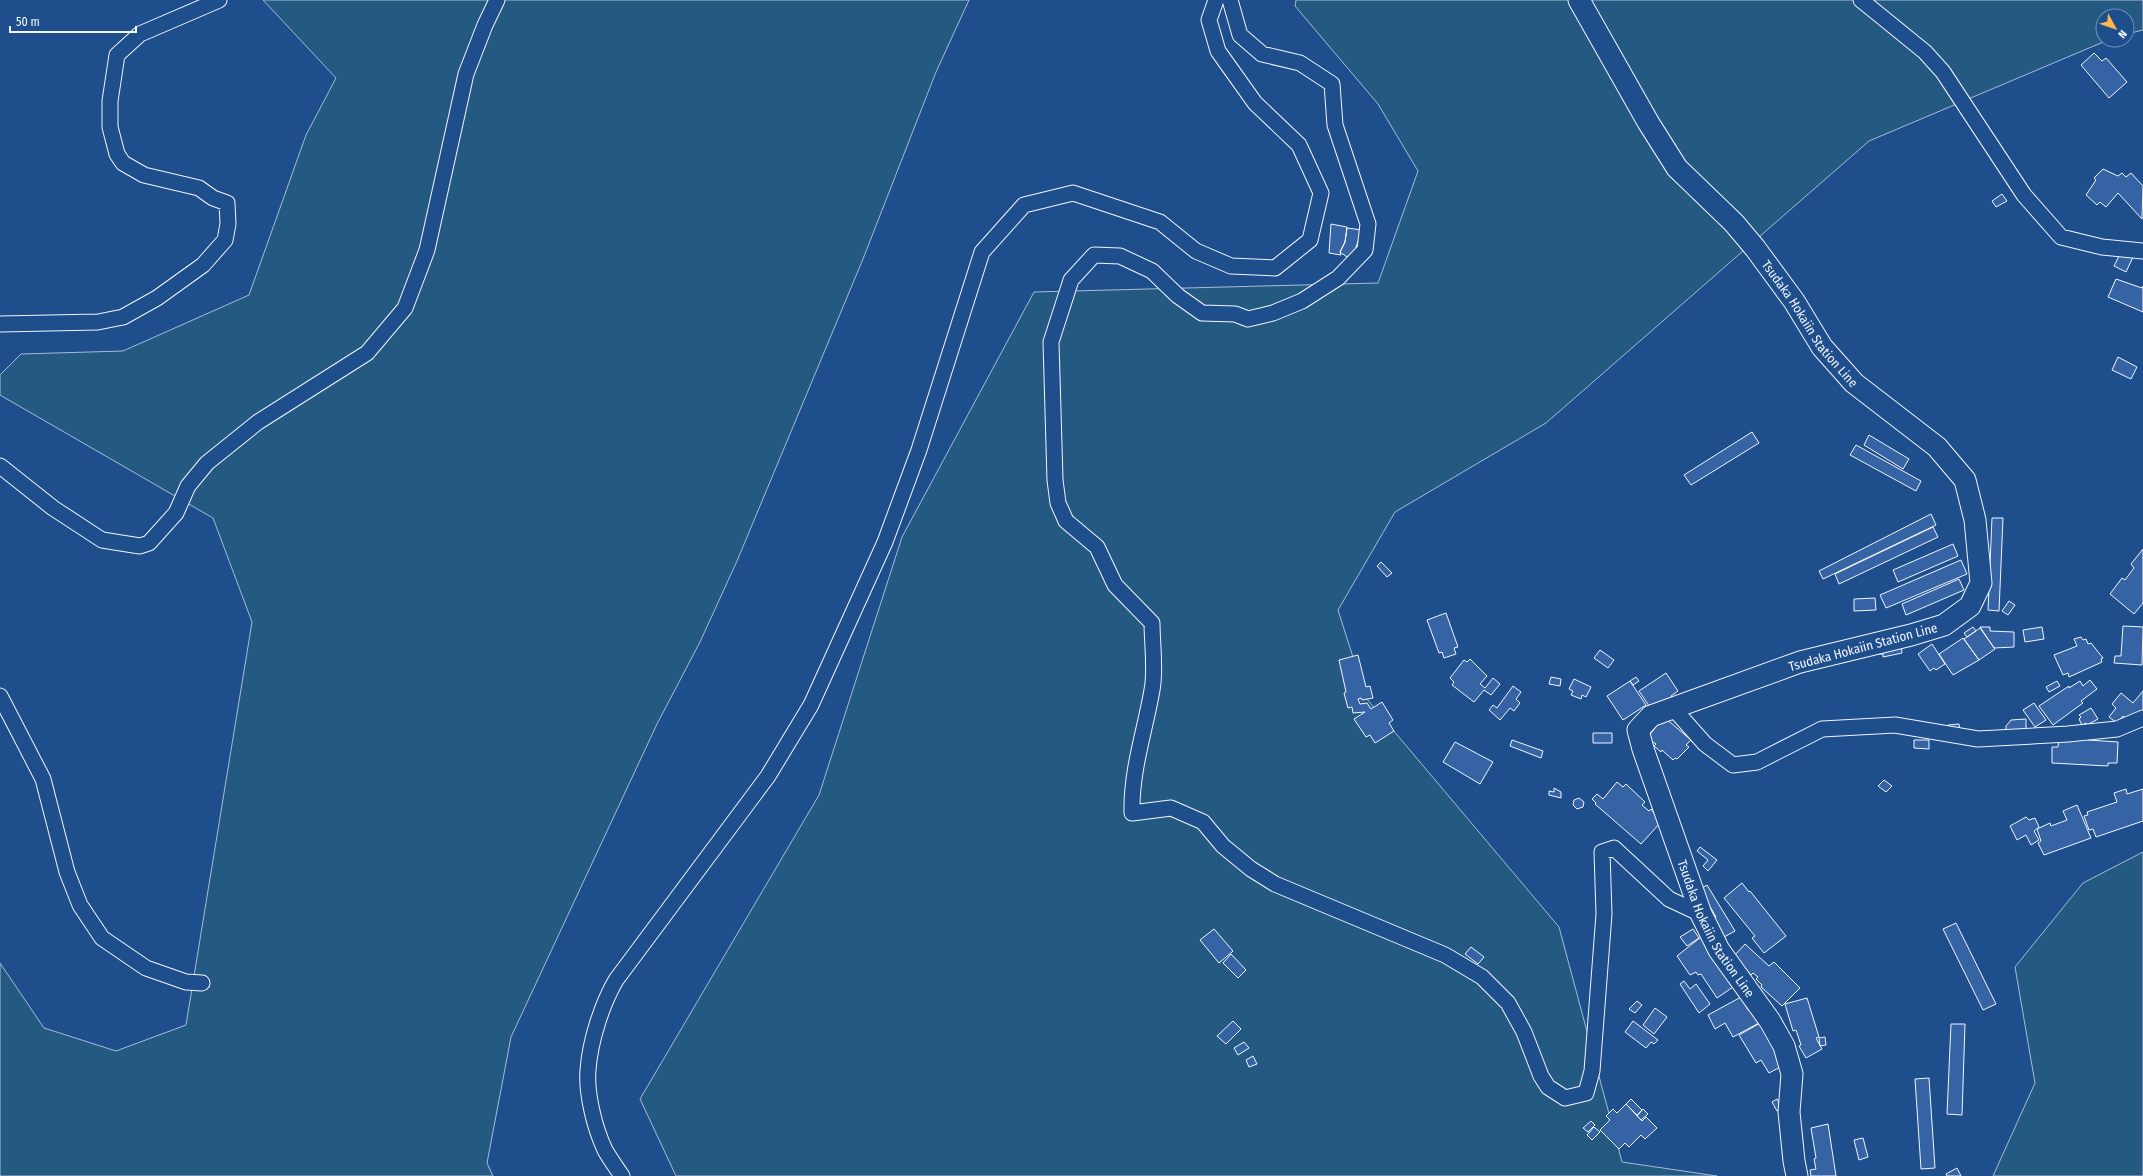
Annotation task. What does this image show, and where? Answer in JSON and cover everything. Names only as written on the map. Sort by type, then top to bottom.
[{"type":"main road","name":"Tsudaka Hokaiin Station Line","points":[[1579,0],[1648,122],[1676,168],[1734,223],[1755,248],[1794,301],[1822,347],[1854,383],[1937,447],[1964,480],[1976,520],[1981,583],[1970,606],[1944,625],[1911,635],[1800,662],[1651,716],[1638,730],[1643,749],[1701,914],[1719,950],[1770,1021],[1784,1046],[1792,1074],[1789,1112],[1797,1176]]},
{"type":"street","points":[[0,324],[98,322],[123,317],[157,298],[203,265],[225,240],[228,224],[227,203],[213,198],[199,188],[144,175],[123,163],[117,154],[110,127],[110,101],[117,56],[140,34],[219,0]]},
{"type":"street","points":[[0,466],[53,508],[102,540],[140,546],[149,543],[176,513],[188,486],[207,463],[258,422],[367,353],[406,308],[424,257],[466,74],[485,25],[498,0]]},
{"type":"street","points":[[622,1176],[605,1150],[591,1106],[589,1084],[588,1070],[598,1021],[607,996],[616,980],[768,776],[811,704],[885,542],[920,450],[982,252],[1024,205],[1073,192],[1160,222],[1196,251],[1230,266],[1275,268],[1310,240],[1321,193],[1299,145],[1255,103],[1218,51],[1209,20],[1216,0]]},
{"type":"street","points":[[1230,0],[1240,35],[1262,54],[1300,64],[1332,84],[1335,125],[1368,224],[1365,250],[1338,278],[1302,302],[1273,314],[1248,319],[1235,314],[1202,313],[1178,296],[1152,271],[1120,256],[1094,255],[1071,280],[1051,342],[1055,480],[1058,503],[1066,520],[1097,547],[1115,585],[1152,623],[1152,688],[1141,733],[1131,789],[1132,813],[1171,808],[1203,822],[1223,846],[1252,869],[1275,884],[1445,955],[1482,977],[1508,1003],[1524,1032],[1541,1076],[1548,1087],[1565,1098],[1586,1093],[1592,1071],[1604,914],[1602,852],[1614,848],[1669,900],[1701,914]]},
{"type":"street","points":[[1861,0],[1925,52],[1943,72],[2024,196],[2061,237],[2102,247],[2143,251]]},
{"type":"street","points":[[0,696],[43,779],[67,872],[80,905],[102,938],[146,968],[186,982],[202,982]]},
{"type":"street","points":[[1673,708],[1705,744],[1734,765],[1757,762],[1822,729],[1895,725],[1978,739],[2068,734],[2117,729],[2143,718]]},
{"type":"shaded area","points":[[263,0],[969,0],[936,72],[863,259],[737,561],[700,642],[657,724],[511,1037],[487,1163],[493,1176],[0,1176],[0,963],[44,1028],[116,1051],[186,1025],[252,622],[213,518],[0,395],[0,375],[21,354],[123,351],[249,295],[306,135],[336,78]]},
{"type":"shaded area","points":[[1296,0],[2143,0],[2143,30],[2135,32],[2135,8],[2095,8],[2095,45],[1869,141],[1546,423],[1395,512],[1338,610],[1366,698],[1559,927],[1622,1162],[1717,1176],[676,1176],[640,1099],[819,795],[902,537],[1034,292],[1378,283],[1418,171],[1378,104],[1295,6]]},
{"type":"shaded area","points":[[2143,852],[2143,1176],[1993,1176],[2035,1083],[2015,967],[2083,883]]},
{"type":"building","points":[[2094,53],[2102,61],[2106,58],[2127,82],[2109,98],[2081,65]]},
{"type":"building","points":[[2103,169],[2118,176],[2122,173],[2126,177],[2131,173],[2143,186],[2142,219],[2118,193],[2106,207],[2100,202],[2097,205],[2086,195],[2096,180],[2094,178]]},
{"type":"building","points":[[2002,194],[2007,201],[1996,207],[1992,201]]},
{"type":"building","points":[[1331,224],[1347,227],[1345,242],[1340,252],[1341,255],[1329,253]]},
{"type":"building","points":[[1347,228],[1362,230],[1354,253],[1352,252],[1347,257],[1340,252],[1345,242]]},
{"type":"building","points":[[2121,252],[2133,257],[2126,272],[2114,266]]},
{"type":"building","points":[[2116,279],[2142,288],[2143,286],[2143,312],[2108,297]]},
{"type":"building","points":[[2118,357],[2137,367],[2131,379],[2112,370]]},
{"type":"building","points":[[1752,432],[1759,443],[1691,485],[1684,475]]},
{"type":"building","points":[[1869,435],[1909,459],[1903,469],[1864,445]]},
{"type":"building","points":[[1856,445],[1921,481],[1916,491],[1850,455]]},
{"type":"building","points":[[1931,514],[1936,525],[1823,579],[1819,571]]},
{"type":"building","points":[[1992,518],[2003,518],[1999,611],[1988,610]]},
{"type":"building","points":[[1933,527],[1938,537],[1839,584],[1835,574]]},
{"type":"building","points":[[1953,544],[1958,556],[1898,582],[1893,570]]},
{"type":"building","points":[[2143,549],[2143,603],[2134,614],[2110,594],[2122,578],[2125,580],[2134,568],[2131,564]]},
{"type":"building","points":[[1961,560],[1967,574],[1886,608],[1880,595]]},
{"type":"building","points":[[1381,562],[1392,573],[1387,577],[1377,566]]},
{"type":"building","points":[[1959,579],[1964,590],[1906,615],[1902,604]]},
{"type":"building","points":[[1875,598],[1876,610],[1854,611],[1854,599]]},
{"type":"building","points":[[2009,601],[2015,605],[2008,615],[2002,611]]},
{"type":"building","points":[[1446,613],[1458,647],[1454,648],[1456,654],[1444,658],[1442,652],[1439,653],[1427,620]]},
{"type":"building","points":[[2123,626],[2143,627],[2142,665],[2114,663],[2115,656],[2121,656]]},
{"type":"building","points":[[1973,627],[1976,631],[1967,637],[1964,633]]},
{"type":"building","points":[[1980,627],[1990,627],[1990,631],[2014,632],[2014,647],[1994,648]]},
{"type":"building","points":[[2042,627],[2044,639],[2025,642],[2023,630]]},
{"type":"building","points":[[1980,628],[1995,649],[1979,660],[1964,639]]},
{"type":"building","points":[[2081,637],[2083,640],[2086,639],[2088,644],[2091,643],[2103,658],[2101,659],[2102,662],[2069,677],[2068,673],[2063,675],[2054,655],[2077,646],[2074,639]]},
{"type":"building","points":[[1963,638],[1979,660],[1953,675],[1939,654]]},
{"type":"building","points":[[1901,643],[1902,653],[1883,657],[1883,654],[1873,654]]},
{"type":"building","points":[[1932,644],[1945,664],[1936,670],[1934,668],[1930,671],[1918,654]]},
{"type":"building","points":[[1600,650],[1614,660],[1608,668],[1594,658]]},
{"type":"building","points":[[1358,655],[1366,687],[1370,686],[1373,698],[1362,700],[1361,698],[1358,699],[1360,704],[1367,703],[1371,709],[1382,702],[1393,720],[1389,723],[1394,731],[1375,743],[1370,735],[1366,737],[1354,719],[1365,712],[1353,713],[1352,707],[1348,708],[1344,693],[1346,692],[1339,660]]},
{"type":"building","points":[[1470,659],[1487,676],[1480,684],[1485,688],[1493,678],[1500,684],[1491,695],[1484,690],[1474,702],[1452,685],[1454,682],[1450,678],[1464,660],[1467,662]]},
{"type":"building","points":[[1666,673],[1678,691],[1671,696],[1673,700],[1651,709],[1639,691]]},
{"type":"building","points":[[1551,677],[1561,679],[1560,686],[1549,684]]},
{"type":"building","points":[[1636,677],[1639,681],[1633,685],[1630,681]]},
{"type":"building","points":[[1574,679],[1591,687],[1586,697],[1582,695],[1581,699],[1571,695],[1573,691],[1569,689]]},
{"type":"building","points":[[2090,680],[2097,689],[2081,701],[2083,703],[2053,725],[2039,706],[2069,686],[2069,688],[2080,681],[2083,686]]},
{"type":"building","points":[[1630,681],[1646,705],[1623,720],[1607,696]]},
{"type":"building","points":[[2057,681],[2060,686],[2049,692],[2046,687]]},
{"type":"building","points":[[1513,686],[1521,692],[1516,699],[1520,703],[1514,711],[1510,708],[1500,720],[1489,710],[1493,705],[1497,708]]},
{"type":"building","points":[[2143,691],[2143,715],[2134,726],[2123,716],[2117,723],[2109,717],[2116,708],[2112,704],[2121,693],[2133,703]]},
{"type":"building","points":[[2034,703],[2046,720],[2035,727],[2023,710]]},
{"type":"building","points":[[2091,708],[2098,719],[2087,725],[2086,723],[2082,725],[2079,719],[2081,717],[2079,715]]},
{"type":"building","points":[[1664,717],[1691,740],[1686,745],[1689,747],[1677,759],[1675,758],[1673,760],[1662,750],[1661,752],[1654,746],[1656,744],[1647,738]]},
{"type":"building","points":[[2026,719],[2026,731],[2006,731],[2006,726],[2011,720]]},
{"type":"building","points":[[1959,724],[1960,731],[1948,731],[1948,725]]},
{"type":"building","points":[[1593,733],[1612,733],[1612,743],[1593,743]]},
{"type":"building","points":[[2059,737],[2088,737],[2088,740],[2118,742],[2117,763],[2108,763],[2108,766],[2052,763],[2052,747],[2058,747]]},
{"type":"building","points":[[1512,740],[1543,751],[1541,758],[1510,746]]},
{"type":"building","points":[[1914,740],[1929,740],[1929,749],[1914,748]]},
{"type":"building","points":[[1455,742],[1493,762],[1480,784],[1443,762]]},
{"type":"building","points":[[1884,780],[1892,786],[1886,792],[1878,786]]},
{"type":"building","points":[[1617,782],[1623,787],[1626,784],[1645,802],[1642,805],[1649,811],[1651,809],[1661,822],[1641,844],[1595,804],[1596,803],[1592,799],[1597,794],[1603,799]]},
{"type":"building","points":[[1554,788],[1561,792],[1561,798],[1549,795],[1549,791],[1554,792]]},
{"type":"building","points":[[2126,789],[2127,794],[2143,789],[2143,821],[2096,837],[2093,829],[2089,830],[2084,816],[2088,815],[2087,812],[2117,802],[2114,793]]},
{"type":"building","points":[[1579,798],[1584,802],[1583,807],[1577,809],[1573,805],[1574,800]]},
{"type":"building","points":[[2077,805],[2091,838],[2044,855],[2038,843],[2041,841],[2037,829],[2050,823],[2051,826],[2067,820],[2063,811]]},
{"type":"building","points":[[2026,817],[2029,820],[2035,818],[2039,827],[2034,831],[2039,840],[2031,845],[2026,835],[2017,840],[2010,826]]},
{"type":"building","points":[[1700,847],[1717,860],[1708,871],[1703,866],[1708,860],[1697,851]]},
{"type":"building","points":[[1742,883],[1786,936],[1764,953],[1752,938],[1755,936],[1724,898]]},
{"type":"building","points":[[1707,885],[1735,931],[1724,937],[1713,918],[1716,917],[1700,889]]},
{"type":"building","points":[[1956,923],[1996,1004],[1983,1010],[1943,929]]},
{"type":"building","points":[[1214,929],[1233,951],[1219,963],[1200,940]]},
{"type":"building","points":[[1693,929],[1699,938],[1687,946],[1680,937]]},
{"type":"building","points":[[1701,937],[1736,985],[1717,998],[1701,974],[1698,975],[1696,972],[1690,975],[1677,956]]},
{"type":"building","points":[[1745,944],[1769,966],[1774,962],[1800,988],[1782,1006],[1761,987],[1762,985],[1756,979],[1758,977],[1753,973],[1751,975],[1734,956]]},
{"type":"building","points":[[1471,947],[1484,957],[1478,964],[1465,954]]},
{"type":"building","points":[[1231,954],[1246,970],[1238,978],[1223,963]]},
{"type":"building","points":[[1684,981],[1690,989],[1696,984],[1710,1004],[1699,1013],[1680,984]]},
{"type":"building","points":[[1741,997],[1748,1010],[1751,1008],[1759,1023],[1733,1037],[1725,1023],[1715,1029],[1708,1015]]},
{"type":"building","points":[[1807,998],[1819,1037],[1816,1038],[1822,1049],[1806,1058],[1799,1046],[1801,1045],[1796,1030],[1793,1031],[1785,1004]]},
{"type":"building","points":[[1637,1001],[1642,1005],[1635,1013],[1629,1009]]},
{"type":"building","points":[[1655,1008],[1667,1017],[1654,1034],[1643,1025]]},
{"type":"building","points":[[1233,1021],[1241,1029],[1226,1044],[1217,1036]]},
{"type":"building","points":[[1633,1021],[1658,1040],[1654,1044],[1651,1042],[1646,1048],[1625,1032]]},
{"type":"building","points":[[1762,1022],[1784,1065],[1769,1073],[1761,1060],[1756,1063],[1739,1035]]},
{"type":"building","points":[[1951,1024],[1965,1024],[1962,1115],[1947,1114]]},
{"type":"building","points":[[1825,1037],[1826,1045],[1820,1046],[1819,1038]]},
{"type":"building","points":[[1244,1042],[1249,1048],[1238,1055],[1234,1048]]},
{"type":"building","points":[[1253,1056],[1257,1064],[1249,1067],[1246,1060]]},
{"type":"building","points":[[1929,1078],[1935,1168],[1921,1169],[1915,1079]]},
{"type":"building","points":[[1631,1099],[1642,1110],[1637,1115],[1626,1104]]},
{"type":"building","points":[[1777,1099],[1782,1109],[1777,1111],[1772,1102]]},
{"type":"building","points":[[1626,1104],[1642,1121],[1646,1117],[1657,1128],[1645,1139],[1641,1135],[1629,1147],[1625,1143],[1619,1149],[1600,1130],[1610,1120],[1606,1116],[1613,1109],[1617,1113]]},
{"type":"building","points":[[1643,1109],[1648,1114],[1641,1120],[1637,1116]]},
{"type":"building","points":[[1591,1121],[1595,1125],[1588,1132],[1583,1128]]},
{"type":"building","points":[[1828,1124],[1836,1176],[1811,1176],[1810,1170],[1816,1169],[1814,1159],[1816,1158],[1811,1128]]},
{"type":"building","points":[[1594,1127],[1600,1132],[1592,1140],[1587,1135]]},
{"type":"building","points":[[1863,1138],[1868,1157],[1859,1160],[1854,1140]]},
{"type":"building","points":[[1957,1168],[1961,1176],[1947,1176],[1946,1174]]}]
